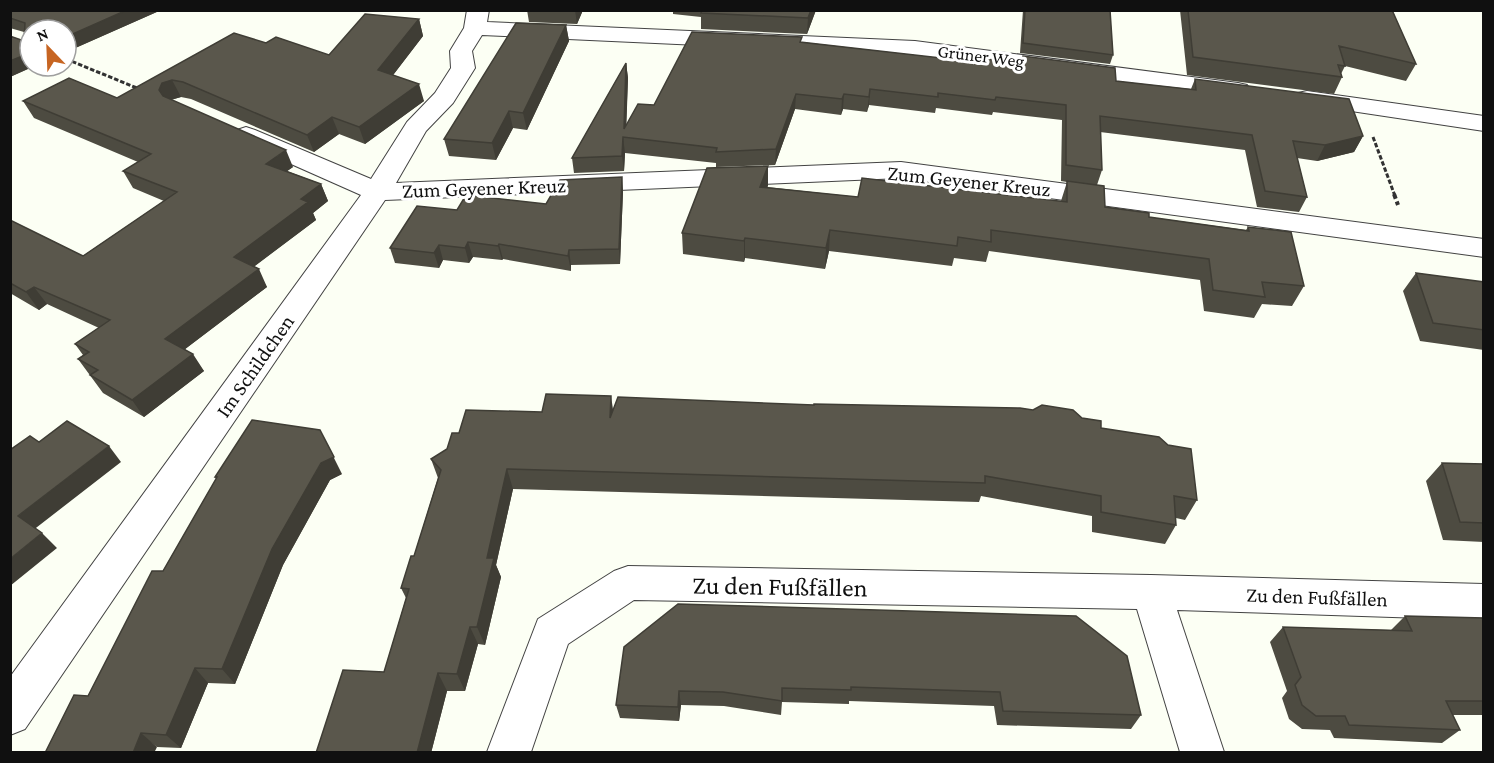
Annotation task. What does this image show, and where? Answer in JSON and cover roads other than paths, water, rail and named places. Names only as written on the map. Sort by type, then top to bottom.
[{"type":"street","name":"Grüner Weg","points":[[476,19],[915,48],[1263,93]]},
{"type":"street","name":"Im Schildchen","points":[[10,714],[377,192],[416,127],[444,98],[463,68],[461,51],[476,19]]},
{"type":"street","points":[[1286,96],[1484,124]]},
{"type":"street","name":"Zum Geyener Kreuz","points":[[225,125],[377,192],[901,170],[1484,248]]},
{"type":"street","name":"Zu den Fußfällen","points":[[510,753],[552,632],[628,583],[1151,592],[1484,602]]},
{"type":"street","points":[[1151,592],[1202,753]]}]
